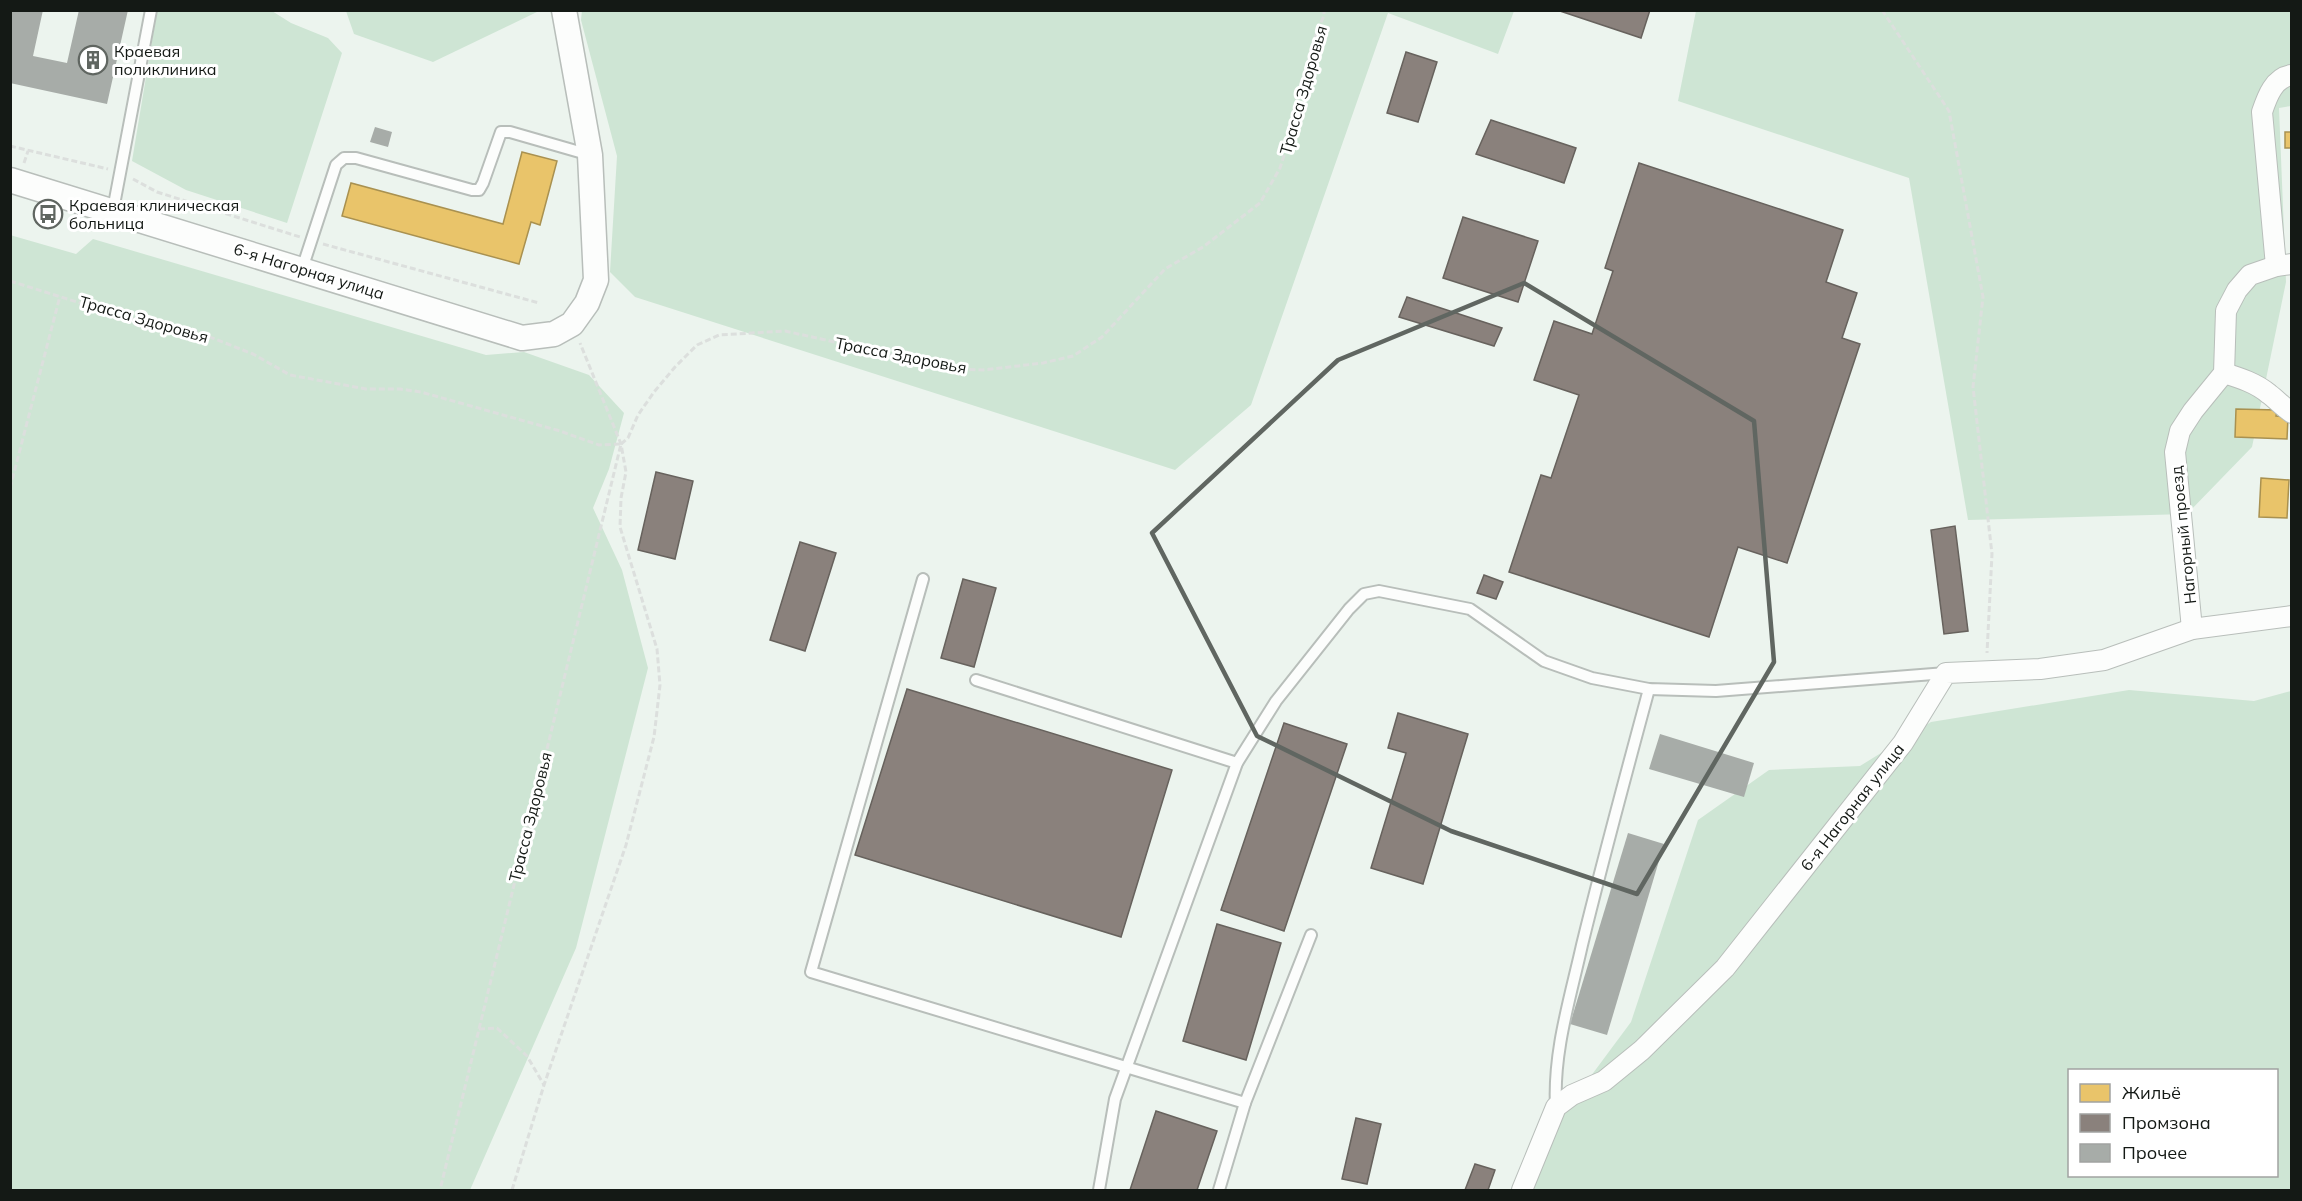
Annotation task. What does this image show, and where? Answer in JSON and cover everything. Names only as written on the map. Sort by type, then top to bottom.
[{"type":"street","points":[[564,10],[590,155],[596,280],[587,303],[572,324]]},
{"type":"street","points":[[2292,75],[2284,76],[2270,91],[2262,112],[2284,265],[2250,275],[2237,290],[2226,311],[2224,373],[2244,379],[2270,394],[2277,403],[2292,413]]},
{"type":"street","name":"6-я Нагорная улица","points":[[10,180],[522,338],[554,334],[572,324]]},
{"type":"street","name":"Нагорный проезд","points":[[2192,629],[2175,452],[2180,431],[2224,373]]},
{"type":"street","points":[[1946,673],[2040,669],[2104,660],[2192,629],[2292,616]]},
{"type":"street","name":"6-я Нагорная улица","points":[[1556,1107],[1572,1095],[1604,1081],[1642,1050],[1725,968],[1903,743],[1946,673]]},
{"type":"street","points":[[1522,1191],[1556,1107]]},
{"type":"lane","points":[[113,210],[151,10]]},
{"type":"lane","points":[[303,269],[336,165],[344,158],[357,158],[479,190],[501,132],[510,132],[590,155]]},
{"type":"lane","points":[[923,579],[811,972],[1245,1103]]},
{"type":"lane","points":[[1099,1191],[1115,1099],[1125,1067],[1237,763],[1276,701],[1349,609],[1364,594],[1379,591],[1470,609],[1544,661],[1592,678],[1649,689],[1716,691],[1946,673]]},
{"type":"lane","points":[[976,680],[1237,763]]},
{"type":"lane","points":[[1556,1107],[1555,1083],[1562,1031],[1599,878],[1649,689]]},
{"type":"lane","points":[[1219,1191],[1245,1103],[1311,935]]},
{"type":"path","name":"Трасса Здоровья","points":[[440,1191],[621,444],[627,438],[638,415],[654,392],[697,345],[718,335],[785,331],[956,369],[983,370],[1043,363],[1073,356],[1102,337],[1165,269],[1203,247],[1260,203],[1280,168],[1289,140],[1293,113],[1324,10]]},
{"type":"path","points":[[1882,10],[1949,111],[1983,297],[1973,387],[1992,554],[1986,670]]},
{"type":"path","points":[[10,146],[120,172],[157,192],[313,241],[539,303]]},
{"type":"path","name":"Трасса Здоровья","points":[[10,281],[128,318],[192,330],[253,354],[290,375],[366,389],[400,388],[422,392],[560,431],[598,445],[621,444]]},
{"type":"path","points":[[10,488],[60,296]]},
{"type":"path","points":[[513,1191],[544,1085],[626,845],[654,736],[660,685],[657,649],[621,527],[621,498],[626,472],[621,444],[572,324]]},
{"type":"path","points":[[479,1029],[497,1028],[527,1056],[544,1085]]},
{"type":"highlighted area","points":[[1524,283],[1754,421],[1774,662],[1637,894],[1451,831],[1257,736],[1152,533],[1338,360]]},
{"type":"green space","points":[[346,10],[539,11],[433,62],[354,34]]},
{"type":"green space","points":[[582,10],[1514,11],[1498,54],[1388,13],[1251,405],[1175,470],[635,297],[610,272],[617,156],[581,20]]},
{"type":"green space","points":[[157,11],[272,11],[291,23],[328,38],[342,53],[287,223],[186,190],[132,161]]},
{"type":"green space","points":[[1696,11],[2291,11],[2291,106],[2279,108],[2286,282],[2252,447],[2187,514],[1968,520],[1909,178],[1678,101]]},
{"type":"green space","points":[[10,235],[76,254],[93,239],[486,355],[524,352],[589,375],[624,413],[609,469],[593,508],[622,570],[648,668],[576,948],[470,1190],[11,1190]]},
{"type":"green space","points":[[2129,690],[2254,701],[2291,691],[2291,1190],[1532,1190],[1556,1123],[1631,1022],[1698,820],[1769,770],[1860,766],[1931,722]]},
{"type":"building: Жильё","points":[[2285,132],[2292,132],[2292,148],[2285,148]]},
{"type":"building: Жильё","points":[[522,152],[557,161],[540,225],[531,222],[519,264],[342,216],[351,183],[503,224]]},
{"type":"building: Жильё","points":[[2236,409],[2277,410],[2276,416],[2288,417],[2287,439],[2235,437]]},
{"type":"building: Жильё","points":[[2261,478],[2289,480],[2287,518],[2259,517]]},
{"type":"building: Промзона","points":[[1557,10],[1650,10],[1641,38]]},
{"type":"building: Промзона","points":[[1406,52],[1437,62],[1418,122],[1387,113]]},
{"type":"building: Промзона","points":[[1491,120],[1576,148],[1564,183],[1476,154]]},
{"type":"building: Промзона","points":[[1639,163],[1843,230],[1826,282],[1857,293],[1842,338],[1860,344],[1787,563],[1738,547],[1709,637],[1509,572],[1541,475],[1551,478],[1579,395],[1534,380],[1554,321],[1592,334],[1613,271],[1605,268]]},
{"type":"building: Промзона","points":[[1463,217],[1538,241],[1518,302],[1443,278]]},
{"type":"building: Промзона","points":[[1407,297],[1502,328],[1494,346],[1399,317]]},
{"type":"building: Промзона","points":[[656,472],[693,481],[675,559],[638,550]]},
{"type":"building: Промзона","points":[[1955,526],[1968,631],[1944,634],[1931,530]]},
{"type":"building: Промзона","points":[[800,542],[836,553],[805,651],[770,640]]},
{"type":"building: Промзона","points":[[1484,575],[1503,582],[1496,599],[1477,593]]},
{"type":"building: Промзона","points":[[963,579],[996,588],[974,667],[941,658]]},
{"type":"building: Промзона","points":[[907,689],[1172,770],[1121,937],[855,855]]},
{"type":"building: Промзона","points":[[1398,713],[1468,734],[1423,884],[1371,868],[1406,753],[1388,748]]},
{"type":"building: Промзона","points":[[1284,723],[1347,744],[1284,931],[1221,910]]},
{"type":"building: Промзона","points":[[1217,924],[1281,943],[1246,1060],[1183,1041]]},
{"type":"building: Промзона","points":[[1156,1111],[1217,1131],[1197,1190],[1130,1190]]},
{"type":"building: Промзона","points":[[1356,1118],[1381,1124],[1367,1184],[1342,1179]]},
{"type":"building: Промзона","points":[[1475,1164],[1495,1170],[1488,1190],[1465,1190]]},
{"type":"building: Прочее","name":"Краевая поликлиника","points":[[10,10],[43,10],[33,56],[67,63],[79,10],[128,10],[107,104],[10,83]]},
{"type":"building: Прочее","points":[[375,127],[392,132],[388,147],[370,142]]},
{"type":"building: Прочее","points":[[1660,734],[1754,763],[1744,797],[1649,769]]},
{"type":"building: Прочее","points":[[1628,833],[1664,844],[1607,1035],[1570,1024]]},
{"type":"place","name":"Краевая поликлиника","points":[[93,60]]},
{"type":"place","name":"Краевая клиническая больница","points":[[48,214]]}]
